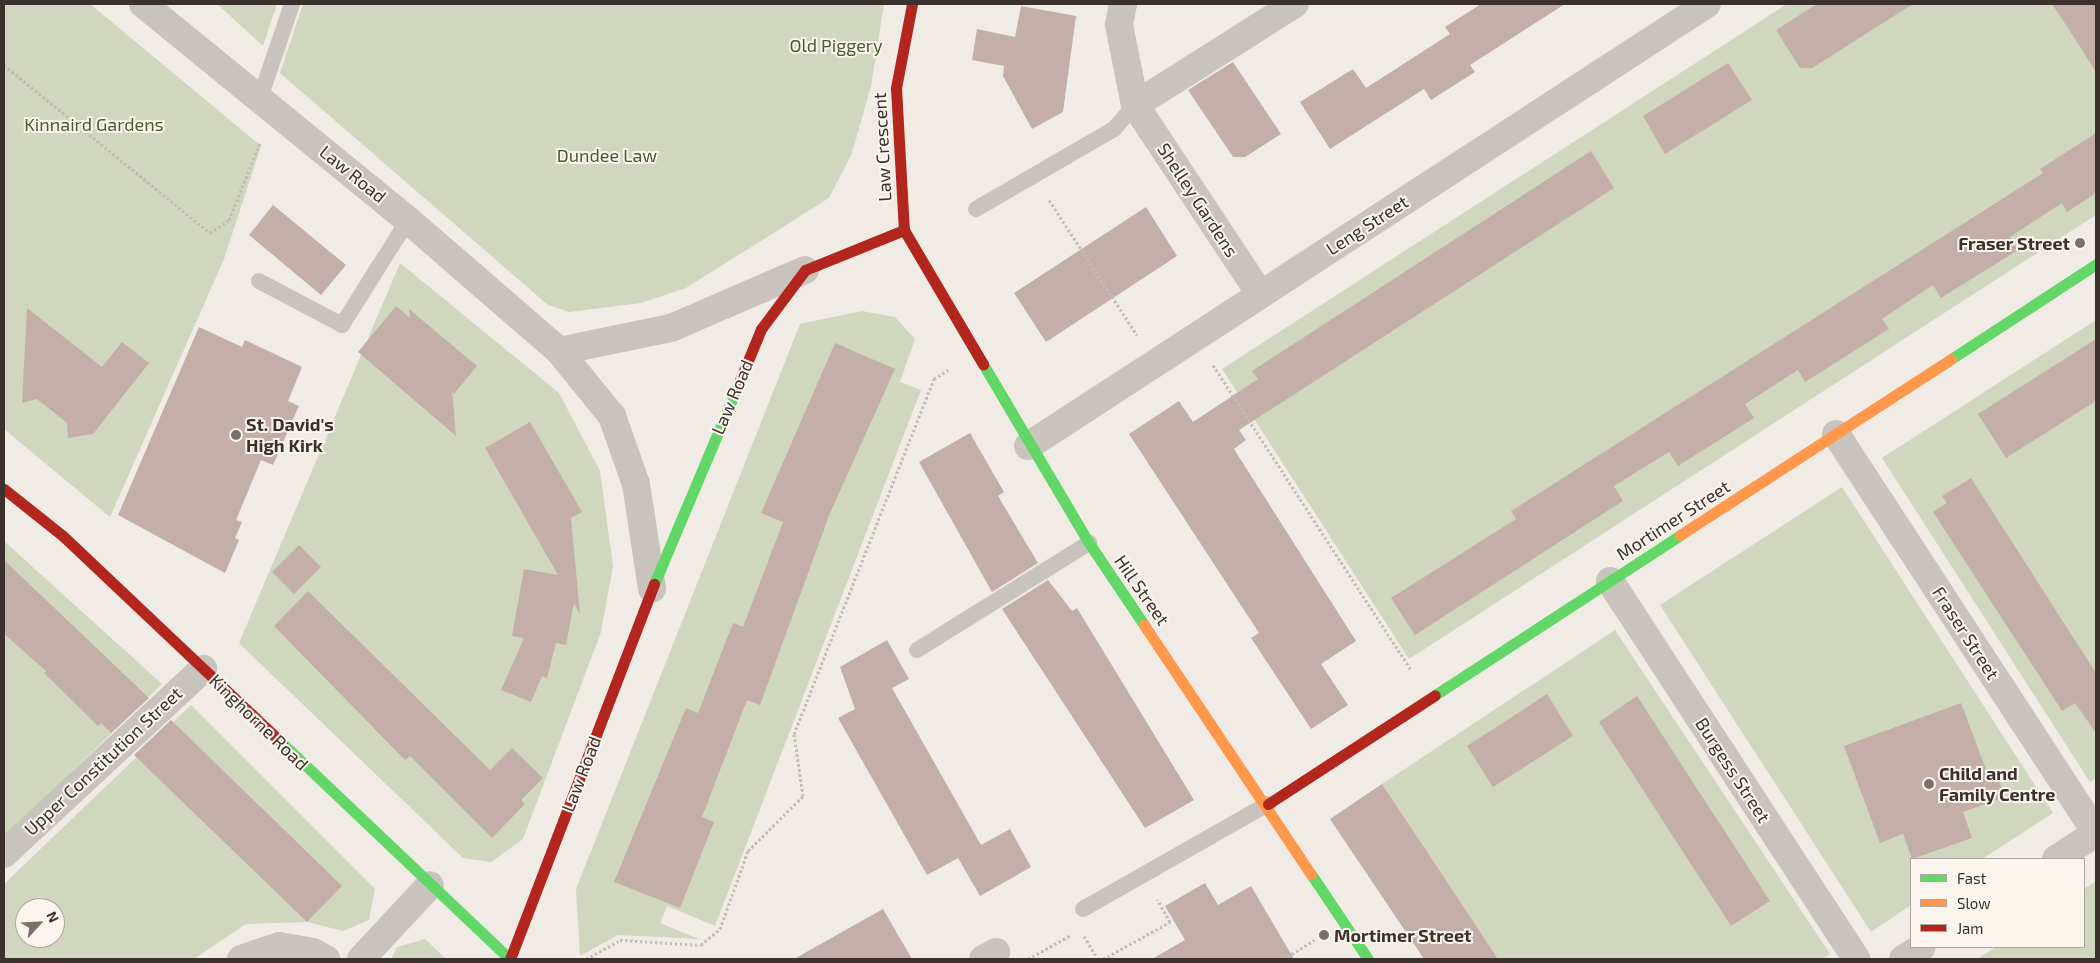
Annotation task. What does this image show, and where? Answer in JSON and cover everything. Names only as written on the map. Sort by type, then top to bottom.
[{"type":"street","name":"Law Road","points":[[142,4],[408,220],[559,351],[612,416],[636,484],[652,589]]},
{"type":"street","name":"Law Crescent","points":[[904,230],[896,88],[912,4]]},
{"type":"street","name":"Shelley Gardens","points":[[1123,4],[1119,25],[1135,105],[1260,294]]},
{"type":"street","points":[[1135,105],[1295,4]]},
{"type":"street","name":"Leng Street","points":[[1028,446],[1707,4]]},
{"type":"street","points":[[559,351],[671,328],[805,270],[904,230]]},
{"type":"street","name":"Hill Street","points":[[904,230],[1028,446],[1088,543],[1268,804],[1368,959]]},
{"type":"street","name":"Mortimer Street","points":[[1268,804],[2096,264]]},
{"type":"street","name":"Law Road","points":[[510,959],[652,589],[761,329],[805,270]]},
{"type":"street","name":"Fraser Street","points":[[1836,434],[2096,833]]},
{"type":"street","name":"Kinghorne Road","points":[[4,490],[63,536],[510,959]]},
{"type":"street","name":"Burgess Street","points":[[1610,581],[1856,959]]},
{"type":"street","name":"Upper Constitution Street","points":[[4,854],[203,669]]},
{"type":"street","points":[[2058,858],[2096,833]]},
{"type":"street","points":[[361,959],[430,885]]},
{"type":"street","points":[[241,959],[279,946],[313,952],[326,959]]},
{"type":"street","points":[[1903,959],[1920,948]]},
{"type":"lane","points":[[260,98],[292,4]]},
{"type":"lane","points":[[976,209],[1114,129],[1135,105]]},
{"type":"lane","points":[[259,281],[342,325],[408,220]]},
{"type":"lane","points":[[917,650],[1088,543]]},
{"type":"lane","points":[[1083,909],[1268,804]]},
{"type":"path","points":[[4,65],[210,233],[229,220],[258,144],[281,116]]},
{"type":"path","points":[[1034,176],[1155,363]]},
{"type":"path","points":[[1195,337],[1430,699]]},
{"type":"path","points":[[586,959],[620,940],[701,945],[720,929],[748,851],[803,796],[794,734],[934,379],[975,354]]},
{"type":"path","points":[[1103,959],[1170,922],[1143,875]]},
{"type":"path","points":[[1028,959],[1080,929],[1098,959]]},
{"type":"green space","name":"Kinnaird Gardens","points":[[4,4],[90,4],[261,146],[224,259],[110,517],[4,429]]},
{"type":"green space","points":[[217,4],[277,4],[263,46]]},
{"type":"green space","name":"Dundee Law","points":[[303,4],[884,4],[871,86],[852,153],[829,198],[686,288],[641,303],[569,312],[548,305],[280,73]]},
{"type":"green space","points":[[1787,4],[2096,4],[2096,215],[1409,659],[1222,369]]},
{"type":"green space","points":[[400,263],[559,393],[600,471],[613,566],[601,632],[523,839],[491,862],[463,858],[239,643]]},
{"type":"green space","points":[[862,311],[895,317],[915,339],[900,382],[921,390],[715,926],[667,906],[660,923],[699,939],[618,935],[580,956],[576,889],[800,324]]},
{"type":"green space","points":[[2096,320],[2096,778],[2090,782],[1882,458]]},
{"type":"green space","points":[[1842,487],[2053,813],[1984,858],[1910,858],[1910,906],[1871,932],[1660,605]]},
{"type":"green space","points":[[4,541],[162,684],[4,838]]},
{"type":"green space","points":[[1615,630],[1830,954],[1822,959],[1498,959],[1382,784]]},
{"type":"green space","points":[[191,705],[375,889],[369,920],[343,931],[307,922],[246,924],[194,959],[4,959],[4,884]]},
{"type":"green space","points":[[2096,881],[2096,959],[1977,959],[1994,948],[2085,948],[2085,888]]},
{"type":"green space","points":[[425,939],[446,959],[391,959],[397,947]]},
{"type":"building","points":[[1481,4],[1565,4],[1470,65],[1475,72],[1431,100],[1424,89],[1330,149],[1300,102],[1353,69],[1366,88],[1450,34],[1445,27]]},
{"type":"building","points":[[1817,4],[1913,4],[1812,68],[1800,68],[1776,30]]},
{"type":"building","points":[[2052,4],[2096,4],[2096,72],[2068,28]]},
{"type":"building","points":[[1021,6],[1076,16],[1063,112],[1032,129],[1003,76],[1004,66],[972,60],[977,29],[1015,37]]},
{"type":"building","points":[[1233,62],[1281,134],[1245,157],[1233,157],[1188,90]]},
{"type":"building","points":[[1728,63],[1752,100],[1665,154],[1643,116]]},
{"type":"building","points":[[2096,133],[2096,193],[2067,212],[2062,203],[2010,237],[2018,250],[1941,298],[1933,285],[1882,319],[1889,329],[1805,382],[1798,370],[1745,404],[1754,418],[1678,466],[1669,452],[1614,486],[1623,501],[1415,635],[1391,598],[1516,519],[1511,511],[2043,173],[2040,169]]},
{"type":"building","points":[[1591,151],[1614,188],[1239,430],[1246,440],[1234,449],[1356,641],[1321,664],[1348,705],[1311,729],[1251,638],[1259,633],[1129,434],[1179,401],[1193,422],[1258,379],[1252,371]]},
{"type":"building","points":[[273,205],[346,265],[321,295],[249,235]]},
{"type":"building","points":[[1146,207],[1177,256],[1046,342],[1014,293]]},
{"type":"building","points":[[396,306],[410,318],[409,309],[477,366],[454,394],[452,390],[456,436],[358,352]]},
{"type":"building","points":[[27,308],[102,367],[122,342],[149,363],[93,434],[68,438],[67,423],[37,399],[22,403]]},
{"type":"building","points":[[199,327],[242,347],[245,340],[302,367],[288,401],[299,406],[273,465],[261,460],[236,520],[242,522],[235,538],[239,540],[225,573],[118,515]]},
{"type":"building","points":[[2096,339],[2096,401],[2006,458],[1978,414]]},
{"type":"building","points":[[835,343],[895,369],[830,513],[760,705],[747,700],[702,817],[714,822],[680,908],[614,882],[686,708],[698,713],[733,623],[743,627],[783,522],[761,513]]},
{"type":"building","points":[[530,422],[582,512],[571,518],[580,614],[574,603],[566,645],[556,643],[547,678],[542,676],[531,702],[501,690],[524,638],[512,636],[524,569],[558,575],[485,448]]},
{"type":"building","points":[[970,433],[1004,492],[998,496],[1038,563],[992,592],[919,462]]},
{"type":"building","points":[[1971,478],[2096,673],[2096,733],[2075,703],[2062,711],[1933,512],[1947,503],[1942,496]]},
{"type":"building","points":[[299,545],[321,567],[294,594],[272,572]]},
{"type":"building","points":[[4,560],[149,698],[111,733],[101,723],[98,726],[44,673],[46,671],[4,634]]},
{"type":"building","points":[[1048,580],[1072,611],[1077,608],[1194,800],[1145,828],[1002,609]]},
{"type":"building","points":[[308,591],[490,770],[512,748],[543,778],[521,800],[525,804],[492,838],[410,756],[405,760],[274,626]]},
{"type":"building","points":[[887,640],[909,679],[892,688],[981,845],[1010,829],[1031,867],[980,896],[958,858],[927,875],[838,718],[855,709],[840,667]]},
{"type":"building","points":[[1547,694],[1573,736],[1493,787],[1467,746]]},
{"type":"building","points":[[1637,696],[1770,901],[1731,926],[1599,722]]},
{"type":"building","name":"Child and Family Centre","points":[[1961,703],[1987,772],[1995,769],[2005,797],[1963,812],[1972,838],[1912,858],[1903,834],[1880,843],[1844,746]]},
{"type":"building","points":[[171,720],[342,886],[307,922],[134,755]]},
{"type":"building","points":[[1382,784],[1498,959],[1424,959],[1330,819]]},
{"type":"building","points":[[1205,883],[1218,905],[1251,886],[1294,959],[1152,959],[1185,940],[1165,906]]},
{"type":"building","points":[[883,909],[912,959],[794,959]]},
{"type":"traffic: fast","points":[[1951,359],[2096,264]]},
{"type":"traffic: fast","points":[[983,364],[1089,543],[1144,625]]},
{"type":"traffic: fast","points":[[654,584],[740,380]]},
{"type":"traffic: fast","points":[[1435,695],[1680,535]]},
{"type":"traffic: fast","points":[[282,743],[510,959]]},
{"type":"traffic: fast","points":[[1311,874],[1368,959]]},
{"type":"traffic: slow","points":[[1680,535],[1951,359]]},
{"type":"traffic: slow","points":[[1144,625],[1311,874]]},
{"type":"traffic: jam","points":[[912,4],[896,88],[904,230],[983,364]]},
{"type":"traffic: jam","points":[[740,380],[761,329],[805,270],[904,230]]},
{"type":"traffic: jam","points":[[4,489],[63,536],[282,743]]},
{"type":"traffic: jam","points":[[510,959],[654,584]]},
{"type":"traffic: jam","points":[[1268,804],[1435,695]]},
{"type":"place","name":"Fraser Street","points":[[2080,243]]},
{"type":"place","name":"St. David's High Kirk","points":[[236,435]]},
{"type":"place","name":"Child and Family Centre","points":[[1929,784]]},
{"type":"place","name":"Mortimer Street","points":[[1324,935]]},
{"type":"park label","name":"Old Piggery","points":[[836,45]]}]
